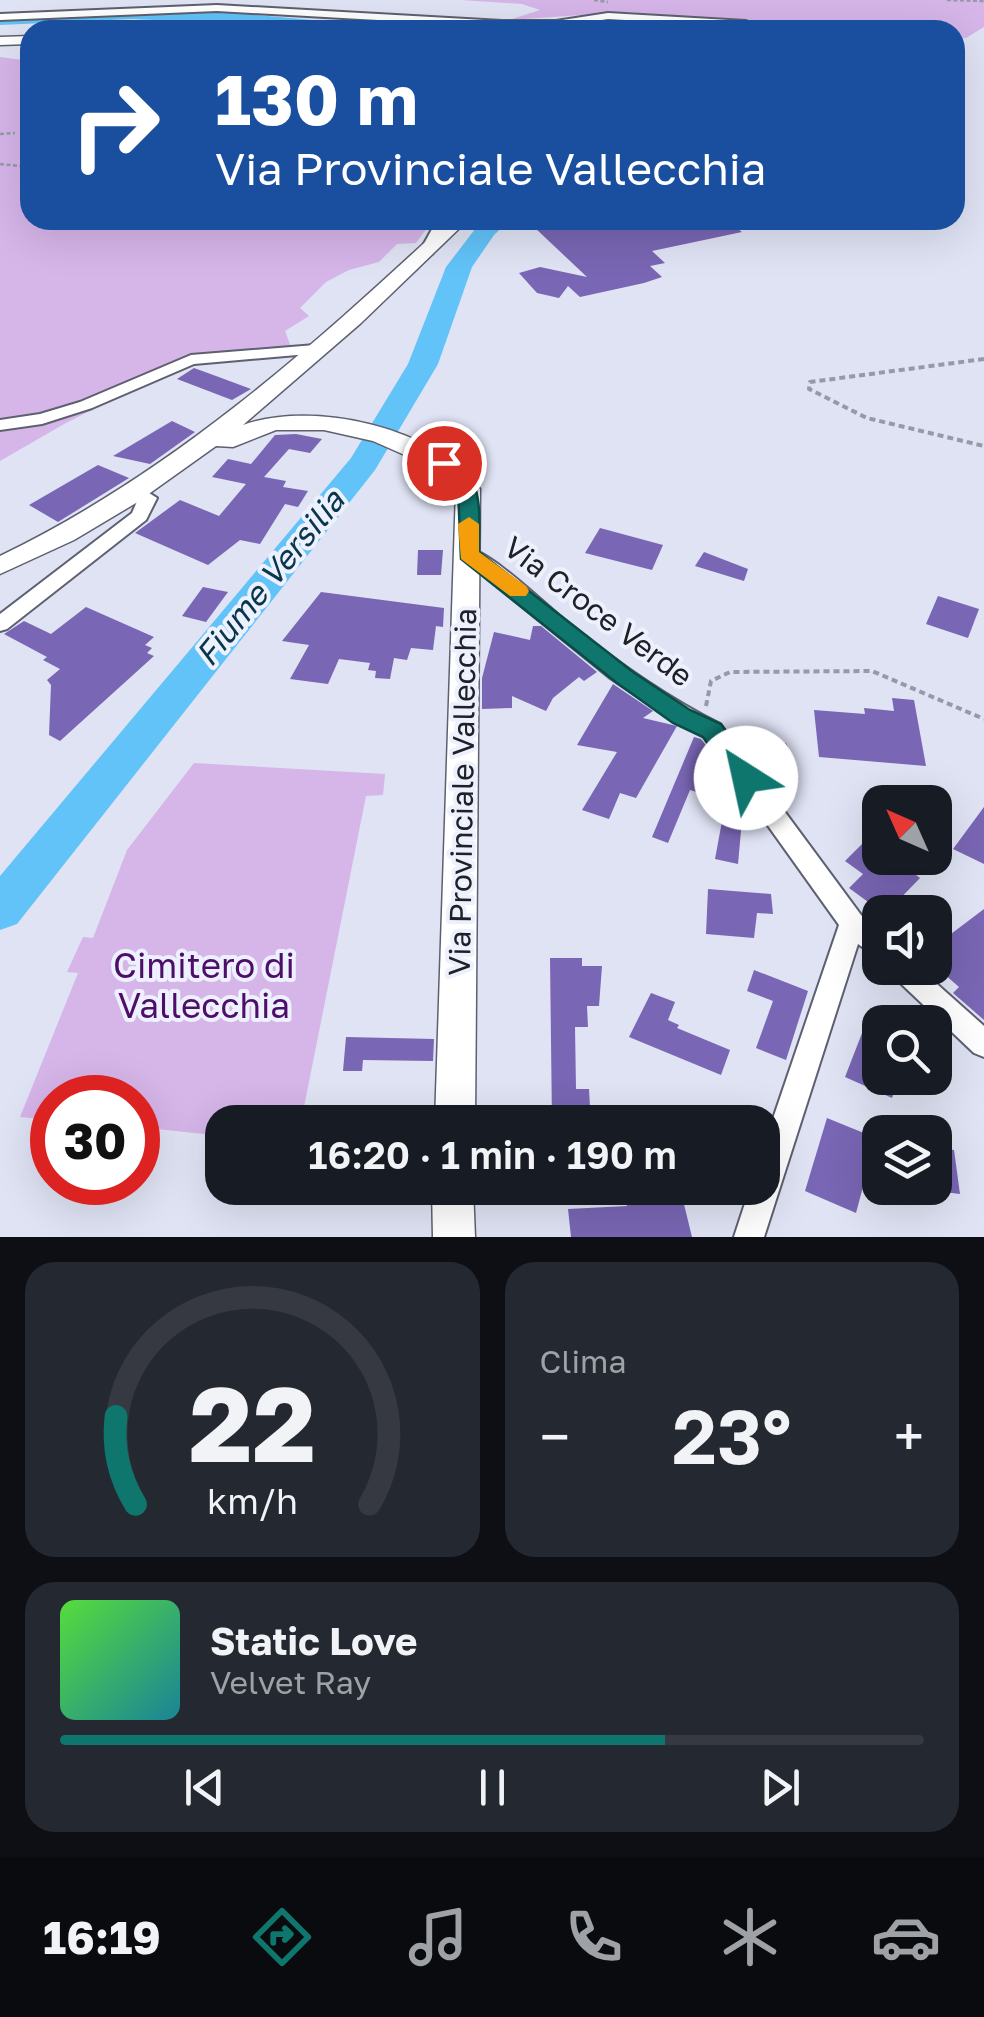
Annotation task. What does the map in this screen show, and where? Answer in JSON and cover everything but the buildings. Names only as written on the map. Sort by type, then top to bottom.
[{"type":"main road","points":[[275,411],[294,376],[315,350],[449,230]]},
{"type":"main road","points":[[294,376],[325,353],[337,333]]},
{"type":"main road","points":[[0,566],[59,538],[216,441],[275,411],[293,396],[294,376]]},
{"type":"main road","name":"Via Provinciale Vallecchia","points":[[275,411],[429,454],[459,474],[468,489],[455,1105]]},
{"type":"main road","points":[[453,1205],[454,1237]]},
{"type":"street","points":[[0,17],[272,0]]},
{"type":"street","points":[[145,8],[430,20]]},
{"type":"street","points":[[582,20],[608,16],[677,20]]},
{"type":"street","points":[[427,251],[439,230]]},
{"type":"street","points":[[0,426],[42,420],[86,405],[191,360],[315,350]]},
{"type":"street","points":[[0,624],[140,516],[148,498],[138,491]]},
{"type":"street","name":"Via Croce Verde","points":[[469,554],[625,678],[682,717],[712,730],[862,932]]},
{"type":"street","points":[[749,1237],[852,923]]},
{"type":"street","points":[[920,985],[984,1044]]},
{"type":"path","points":[[947,0],[984,0]]},
{"type":"path","points":[[0,134],[15,133]]},
{"type":"path","points":[[984,359],[820,380],[810,382],[810,390],[867,418],[984,446]]},
{"type":"path","points":[[712,730],[705,702],[711,681],[730,672],[872,671],[984,719]]},
{"type":"green space","points":[[461,0],[984,0],[984,27],[966,38],[965,20],[740,20],[624,12],[509,20],[540,10],[522,4]]},
{"type":"green space","points":[[0,57],[20,60],[20,230],[426,230],[416,243],[397,244],[379,262],[349,270],[326,282],[300,308],[309,316],[285,331],[293,352],[183,364],[0,461]]},
{"type":"green space","name":"Cimitero di Vallecchia","points":[[194,763],[385,774],[383,795],[366,796],[304,1105],[205,1105],[205,1134],[160,1129],[160,1075],[37,1075],[78,973],[67,972],[83,937],[93,938],[127,850]]},
{"type":"green space","name":"Cimitero di Vallecchia","points":[[30,1092],[30,1118],[20,1117]]},
{"type":"waterway","name":"Fiume Versilia","points":[[0,20],[89,14],[267,20]]},
{"type":"waterway","name":"Fiume Versilia","points":[[0,910],[364,463],[423,364],[459,267],[485,230]]},
{"type":"slow traffic","points":[[469,524],[469,554],[518,591]]},
{"type":"route","points":[[444,463],[459,474],[468,489],[469,554],[625,678],[682,717],[712,730],[746,778]]}]
